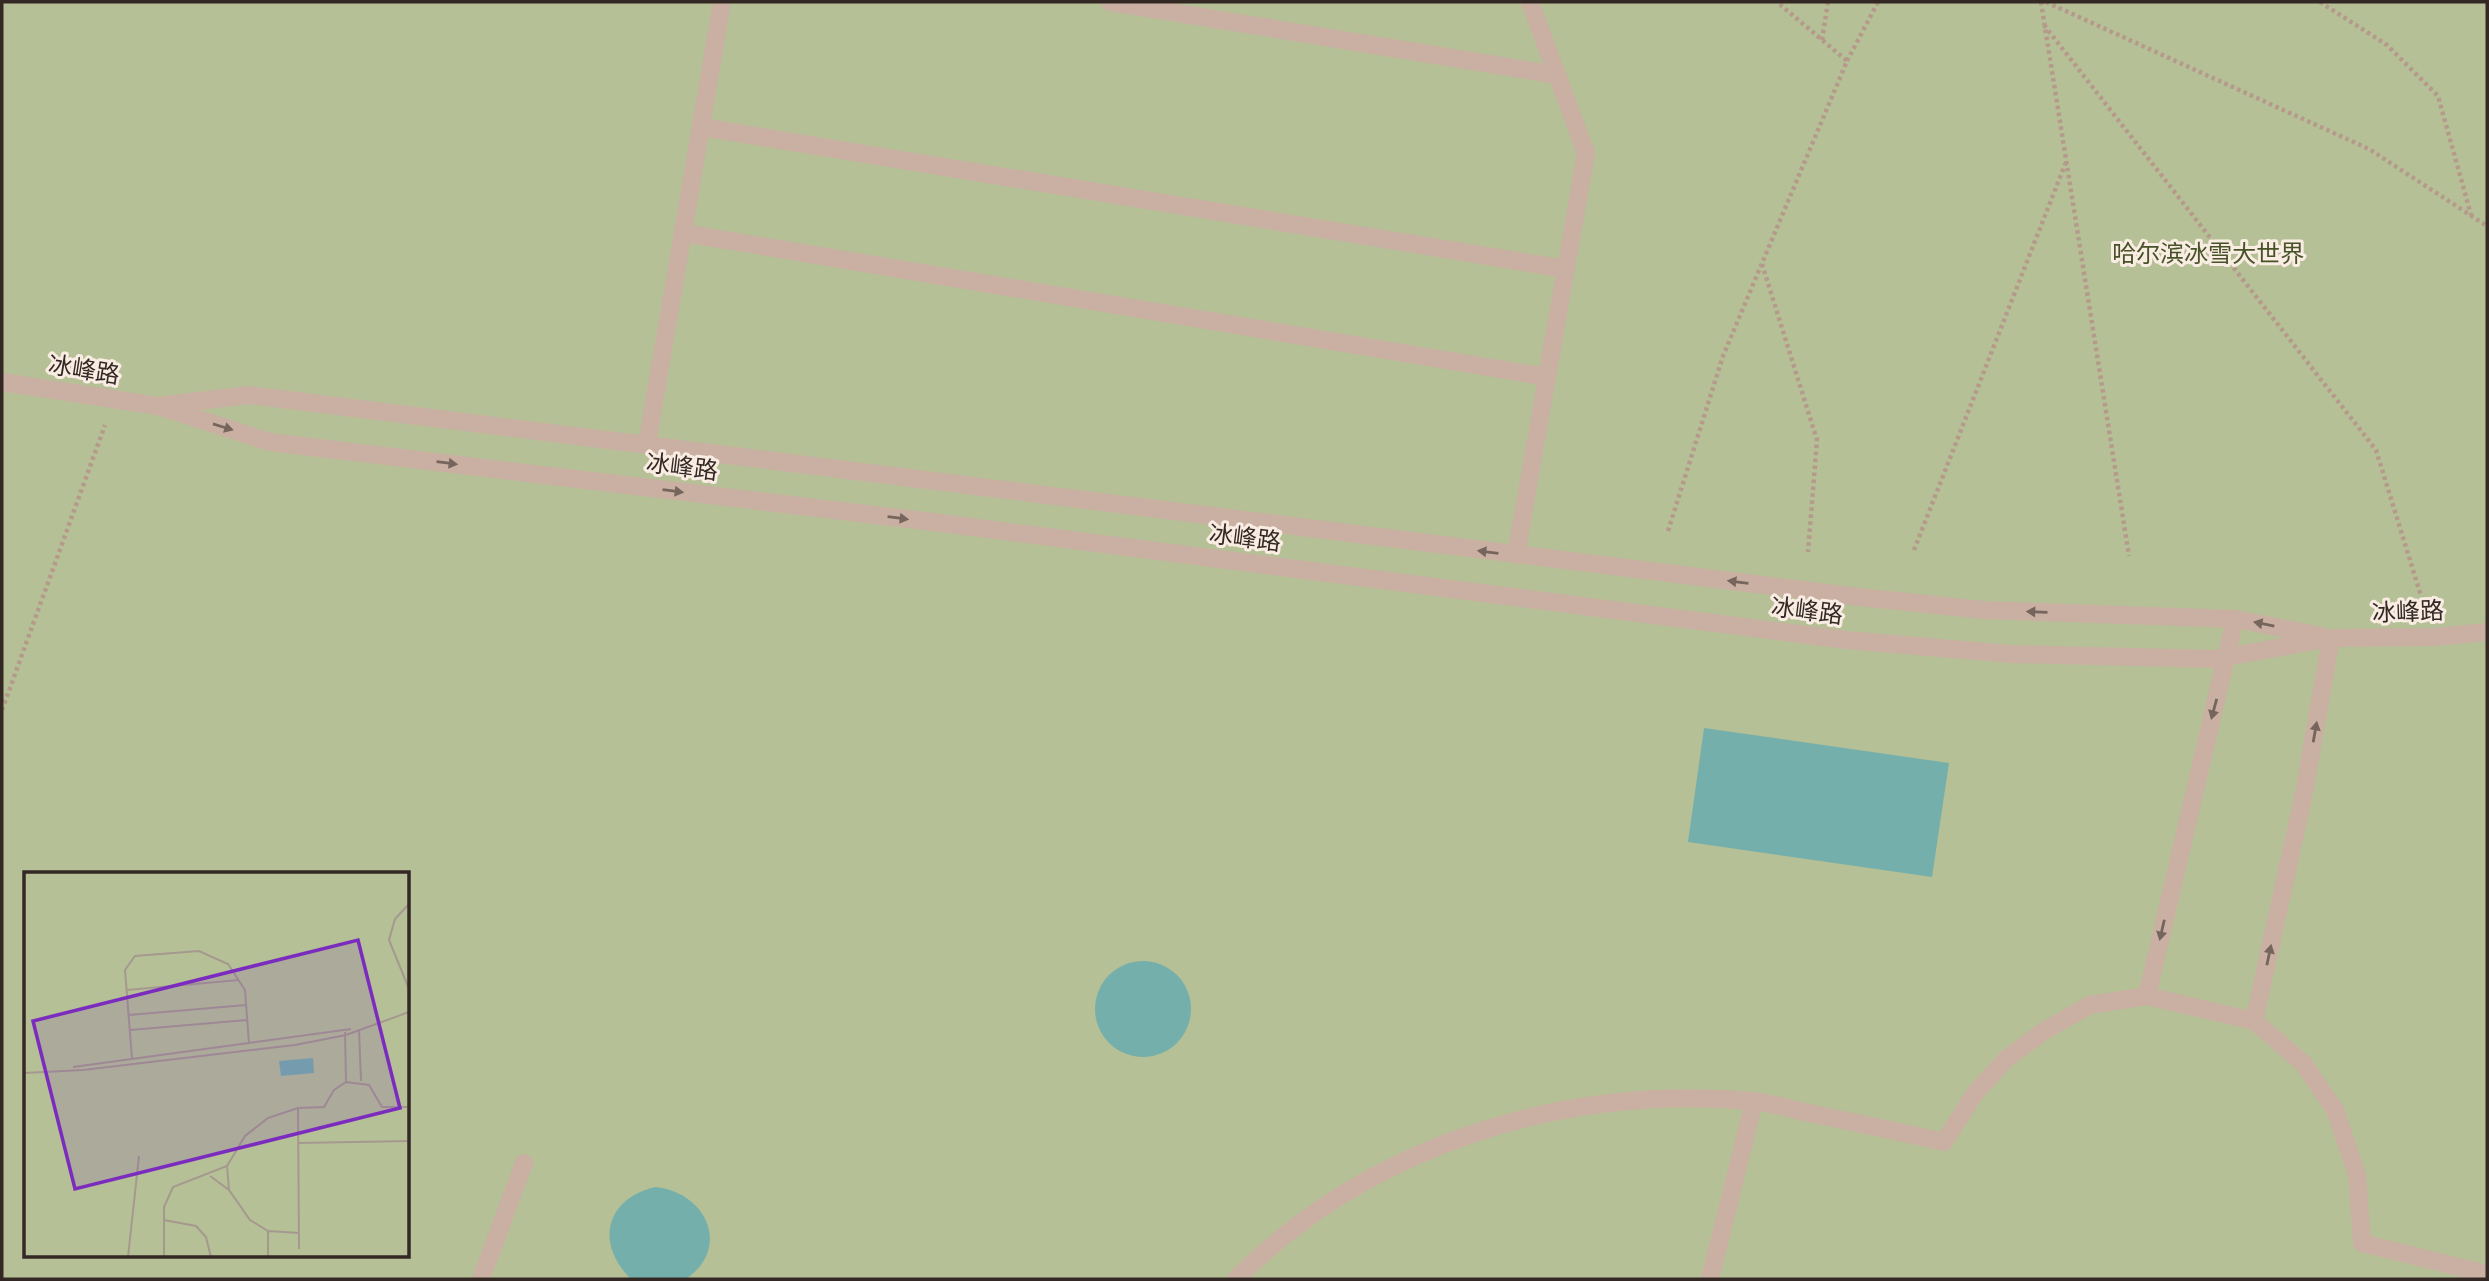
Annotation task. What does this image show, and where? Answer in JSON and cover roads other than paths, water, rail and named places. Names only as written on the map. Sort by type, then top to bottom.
[{"type":"street","points":[[647,444],[722,2]]},
{"type":"street","points":[[1110,2],[1557,75]]},
{"type":"street","points":[[1516,555],[1586,153],[1530,2]]},
{"type":"street","points":[[701,127],[1566,269]]},
{"type":"street","points":[[682,233],[1547,377]]},
{"type":"street","name":"冰峰路","points":[[2,382],[158,406],[270,442],[947,524],[1846,640],[2011,654],[2228,659],[2331,638],[2434,637],[2487,632]]},
{"type":"street","name":"冰峰路","points":[[158,406],[249,395],[1516,555],[1984,610],[2235,618],[2331,638]]},
{"type":"street","points":[[2147,996],[2196,777],[2228,659],[2235,618]]},
{"type":"street","points":[[2254,1021],[2303,799],[2331,638]]},
{"type":"street","points":[[1236,1279],[1265,1250],[1322,1208],[1372,1177],[1438,1145],[1518,1118],[1573,1107],[1689,1099],[1754,1101],[1944,1142],[1976,1092],[2007,1058],[2044,1031],[2090,1005],[2147,996],[2254,1021],[2303,1063],[2335,1110],[2357,1175],[2362,1243],[2487,1274]]},
{"type":"street","points":[[1710,1279],[1754,1101]]},
{"type":"street","points":[[481,1279],[524,1163]]},
{"type":"water","points":[[1704,728],[1949,763],[1932,877],[1688,842]]},
{"type":"water","points":[[1143,961],[1161,965],[1177,975],[1187,991],[1191,1009],[1187,1027],[1177,1043],[1161,1053],[1143,1057],[1125,1053],[1109,1043],[1099,1027],[1095,1009],[1099,991],[1109,975],[1125,965]]},
{"type":"water","points":[[655,1187],[673,1191],[688,1199],[707,1223],[710,1237],[708,1252],[700,1266],[686,1279],[631,1279],[613,1252],[611,1224],[616,1212],[638,1193]]},
{"type":"park label","name":"哈尔滨冰雪大世界","points":[[2208,254]]}]
